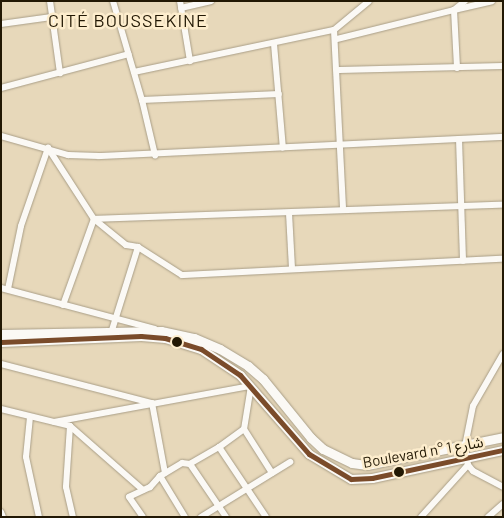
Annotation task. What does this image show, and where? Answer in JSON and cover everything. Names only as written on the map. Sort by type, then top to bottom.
[{"type":"main road","name":"Boulevard n° شارع 1","points":[[1,334],[112,330],[161,331],[210,345],[248,366],[264,379],[311,438],[339,458],[367,465],[503,437]]},
{"type":"main road","name":"Boulevard n° شارع 1","points":[[1,342],[141,336],[165,338],[206,352],[228,365],[251,386],[309,454],[350,479],[372,478],[468,462],[503,450]]},
{"type":"street","points":[[50,1],[60,73]]},
{"type":"street","points":[[113,1],[142,100],[155,155]]},
{"type":"street","points":[[190,61],[180,5],[210,1]]},
{"type":"street","points":[[134,72],[334,30],[369,1]]},
{"type":"street","points":[[454,10],[465,1]]},
{"type":"street","points":[[337,39],[492,1]]},
{"type":"street","points":[[454,10],[457,68]]},
{"type":"street","points":[[1,24],[52,17]]},
{"type":"street","points":[[334,30],[337,39],[339,70],[344,209]]},
{"type":"street","points":[[274,44],[283,148]]},
{"type":"street","points":[[1,88],[129,54]]},
{"type":"street","points":[[339,70],[503,66]]},
{"type":"street","points":[[142,100],[279,94]]},
{"type":"street","points":[[1,136],[68,155],[155,155],[503,137]]},
{"type":"street","points":[[459,139],[463,261]]},
{"type":"street","points":[[48,148],[94,220],[126,245],[138,247],[182,275],[503,259]]},
{"type":"street","points":[[48,148],[21,226],[5,289],[161,331]]},
{"type":"street","points":[[94,220],[289,213],[344,209],[503,205]]},
{"type":"street","points":[[289,213],[292,269]]},
{"type":"street","points":[[64,305],[94,220]]},
{"type":"street","points":[[112,330],[138,247]]},
{"type":"street","points":[[502,487],[468,462],[465,446],[473,406],[503,354]]},
{"type":"street","points":[[1,364],[152,403]]},
{"type":"street","points":[[54,422],[251,386],[244,429],[272,473]]},
{"type":"street","points":[[152,403],[162,474],[185,517]]},
{"type":"street","points":[[1,409],[70,426],[143,490]]},
{"type":"street","points":[[30,417],[26,456],[39,517]]},
{"type":"street","points":[[70,426],[66,487],[72,517]]},
{"type":"street","points":[[143,517],[129,497],[143,490],[162,474],[182,463],[190,464],[219,447],[244,429]]},
{"type":"street","points":[[219,447],[244,489],[266,517]]},
{"type":"street","points":[[200,517],[290,462]]},
{"type":"street","points":[[421,517],[468,462]]},
{"type":"street","points":[[190,464],[226,517]]},
{"type":"street","points":[[488,517],[503,504]]},
{"type":"street","points":[[1,512],[2,517]]},
{"type":"transit line","name":"1","points":[[1,342],[141,336],[165,338],[201,349],[240,375],[309,454],[351,479],[372,478],[503,450]]},
{"type":"district","name":"CITÉ BOUSSEKINE","points":[[128,20]]}]
